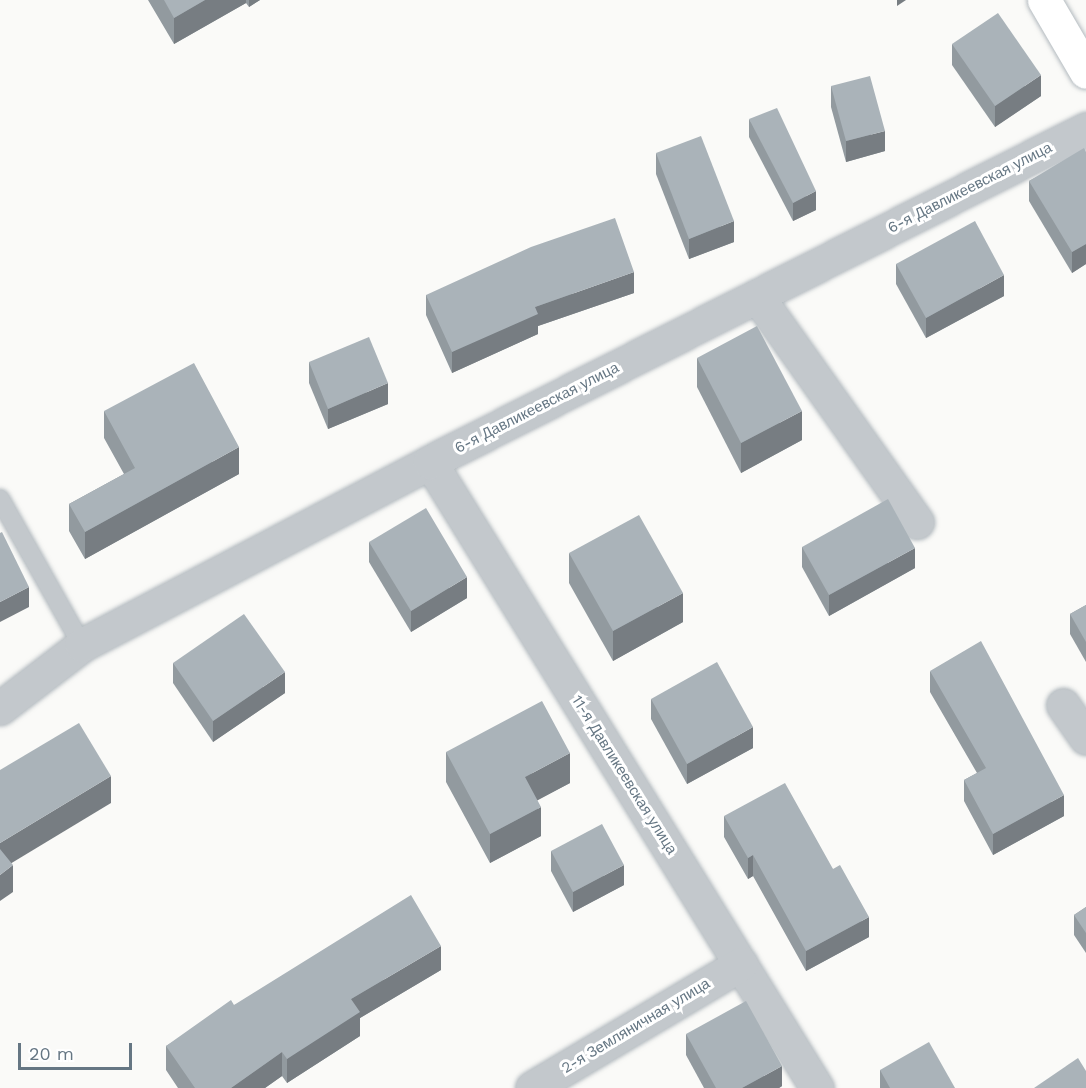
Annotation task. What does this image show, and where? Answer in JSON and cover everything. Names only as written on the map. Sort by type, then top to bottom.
[{"type":"street","points":[[1044,0],[1086,72]]},
{"type":"street","name":"6-я Давликеевская улица","points":[[0,708],[82,645],[430,462],[1086,129]]},
{"type":"street","points":[[757,296],[917,522]]},
{"type":"street","name":"11-я Давликеевская улица","points":[[430,462],[817,1088]]},
{"type":"street","points":[[1063,705],[1086,738]]},
{"type":"street","name":"2-я Земляничная улица","points":[[532,1088],[741,964]]},
{"type":"lane","points":[[0,499],[82,645]]},
{"type":"building","points":[[164,0],[205,0],[174,18]]},
{"type":"building","points":[[998,13],[1041,75],[995,106],[952,44]]},
{"type":"building","points":[[870,76],[885,131],[846,141],[831,86]]},
{"type":"building","points":[[777,108],[816,191],[793,203],[749,119]]},
{"type":"building","points":[[701,136],[734,221],[689,239],[656,153]]},
{"type":"building","points":[[1084,148],[1086,152],[1086,244],[1072,252],[1029,181]]},
{"type":"building","points":[[615,218],[634,272],[535,307],[538,314],[452,352],[426,295],[531,247]]},
{"type":"building","points":[[975,221],[1004,275],[926,318],[896,264]]},
{"type":"building","points":[[757,326],[802,411],[741,443],[697,358]]},
{"type":"building","points":[[369,337],[388,383],[328,409],[309,362]]},
{"type":"building","points":[[194,363],[239,447],[85,532],[69,504],[135,468],[104,411]]},
{"type":"building","points":[[888,499],[915,548],[829,595],[802,547]]},
{"type":"building","points":[[426,508],[467,577],[411,611],[369,542]]},
{"type":"building","points":[[639,515],[683,593],[613,631],[569,553]]},
{"type":"building","points":[[2,532],[29,587],[0,602],[0,533]]},
{"type":"building","points":[[1086,605],[1086,642],[1070,614]]},
{"type":"building","points":[[244,614],[285,672],[213,721],[173,663]]},
{"type":"building","points":[[981,641],[1064,795],[993,834],[964,780],[986,768],[930,671]]},
{"type":"building","points":[[717,662],[753,727],[687,764],[651,699]]},
{"type":"building","points":[[542,701],[570,753],[525,777],[541,807],[490,834],[446,752]]},
{"type":"building","points":[[79,723],[111,776],[0,843],[0,770]]},
{"type":"building","points":[[785,783],[833,869],[840,865],[869,917],[806,951],[753,855],[748,858],[724,816]]},
{"type":"building","points":[[602,824],[624,865],[573,892],[551,851]]},
{"type":"building","points":[[0,849],[13,865],[0,875]]},
{"type":"building","points":[[411,895],[441,946],[351,999],[360,1012],[287,1059],[282,1052],[231,1088],[195,1088],[166,1046],[231,1000],[234,1005]]},
{"type":"building","points":[[1086,907],[1086,933],[1074,915]]},
{"type":"building","points":[[746,1001],[782,1066],[742,1088],[716,1088],[686,1034]]},
{"type":"building","points":[[929,1042],[955,1088],[890,1088],[880,1070]]},
{"type":"building","points":[[1078,1058],[1086,1071],[1086,1088],[1034,1088]]}]
